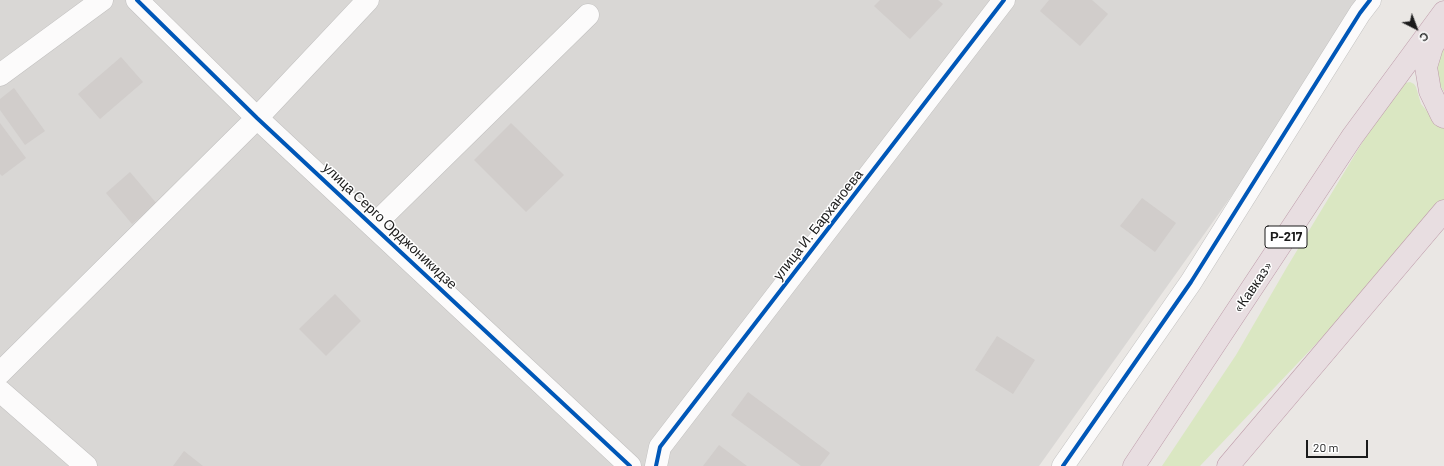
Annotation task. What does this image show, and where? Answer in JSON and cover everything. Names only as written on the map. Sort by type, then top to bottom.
[{"type":"highway","name":"«Кавказ»","points":[[1134,466],[1352,138],[1444,12]]},
{"type":"highway","points":[[1444,25],[1432,47],[1426,67],[1430,91],[1442,116],[1444,117]]},
{"type":"highway","points":[[1228,466],[1444,211]]},
{"type":"street","points":[[0,75],[102,0]]},
{"type":"street","name":"улица Серго Орджоникидзе","points":[[137,0],[257,118],[630,466]]},
{"type":"street","points":[[0,373],[257,118],[368,0]]},
{"type":"street","name":"улица И. Барханоева","points":[[656,466],[660,448],[1004,0]]},
{"type":"street","points":[[1063,466],[1191,282],[1360,13],[1370,0]]},
{"type":"street","points":[[373,226],[588,15]]},
{"type":"street","points":[[0,392],[86,466]]},
{"type":"shaded area","points":[[0,0],[1371,0],[1039,466],[0,466]]},
{"type":"green space","points":[[1444,39],[1444,92],[1440,85],[1436,66]]},
{"type":"green space","points":[[1410,82],[1416,87],[1421,104],[1444,125],[1444,201],[1391,265],[1200,466],[1162,466],[1236,355],[1371,128],[1405,83]]},
{"type":"building","points":[[880,0],[938,0],[943,4],[910,39],[874,6]]},
{"type":"building","points":[[1049,0],[1092,0],[1108,14],[1080,46],[1040,11]]},
{"type":"building","points":[[121,57],[143,82],[100,119],[78,94]]},
{"type":"building","points":[[14,88],[45,131],[25,145],[0,110],[0,99]]},
{"type":"building","points":[[0,123],[26,158],[2,176],[0,174]]},
{"type":"building","points":[[511,123],[564,175],[526,212],[474,160]]},
{"type":"building","points":[[130,172],[157,204],[132,224],[106,193]]},
{"type":"building","points":[[1142,198],[1176,223],[1155,252],[1120,226]]},
{"type":"building","points":[[335,294],[361,321],[326,356],[299,329]]},
{"type":"building","points":[[997,336],[1035,360],[1013,394],[975,370]]},
{"type":"building","points":[[748,392],[830,453],[820,466],[801,466],[731,415]]},
{"type":"building","points":[[719,445],[747,466],[703,466]]},
{"type":"building","points":[[184,451],[203,466],[173,466]]},
{"type":"cycle path","points":[[137,0],[257,118],[630,466]]},
{"type":"cycle path","points":[[656,466],[660,447],[1004,0]]},
{"type":"cycle path","points":[[1063,466],[1191,282],[1360,13],[1370,0]]}]
